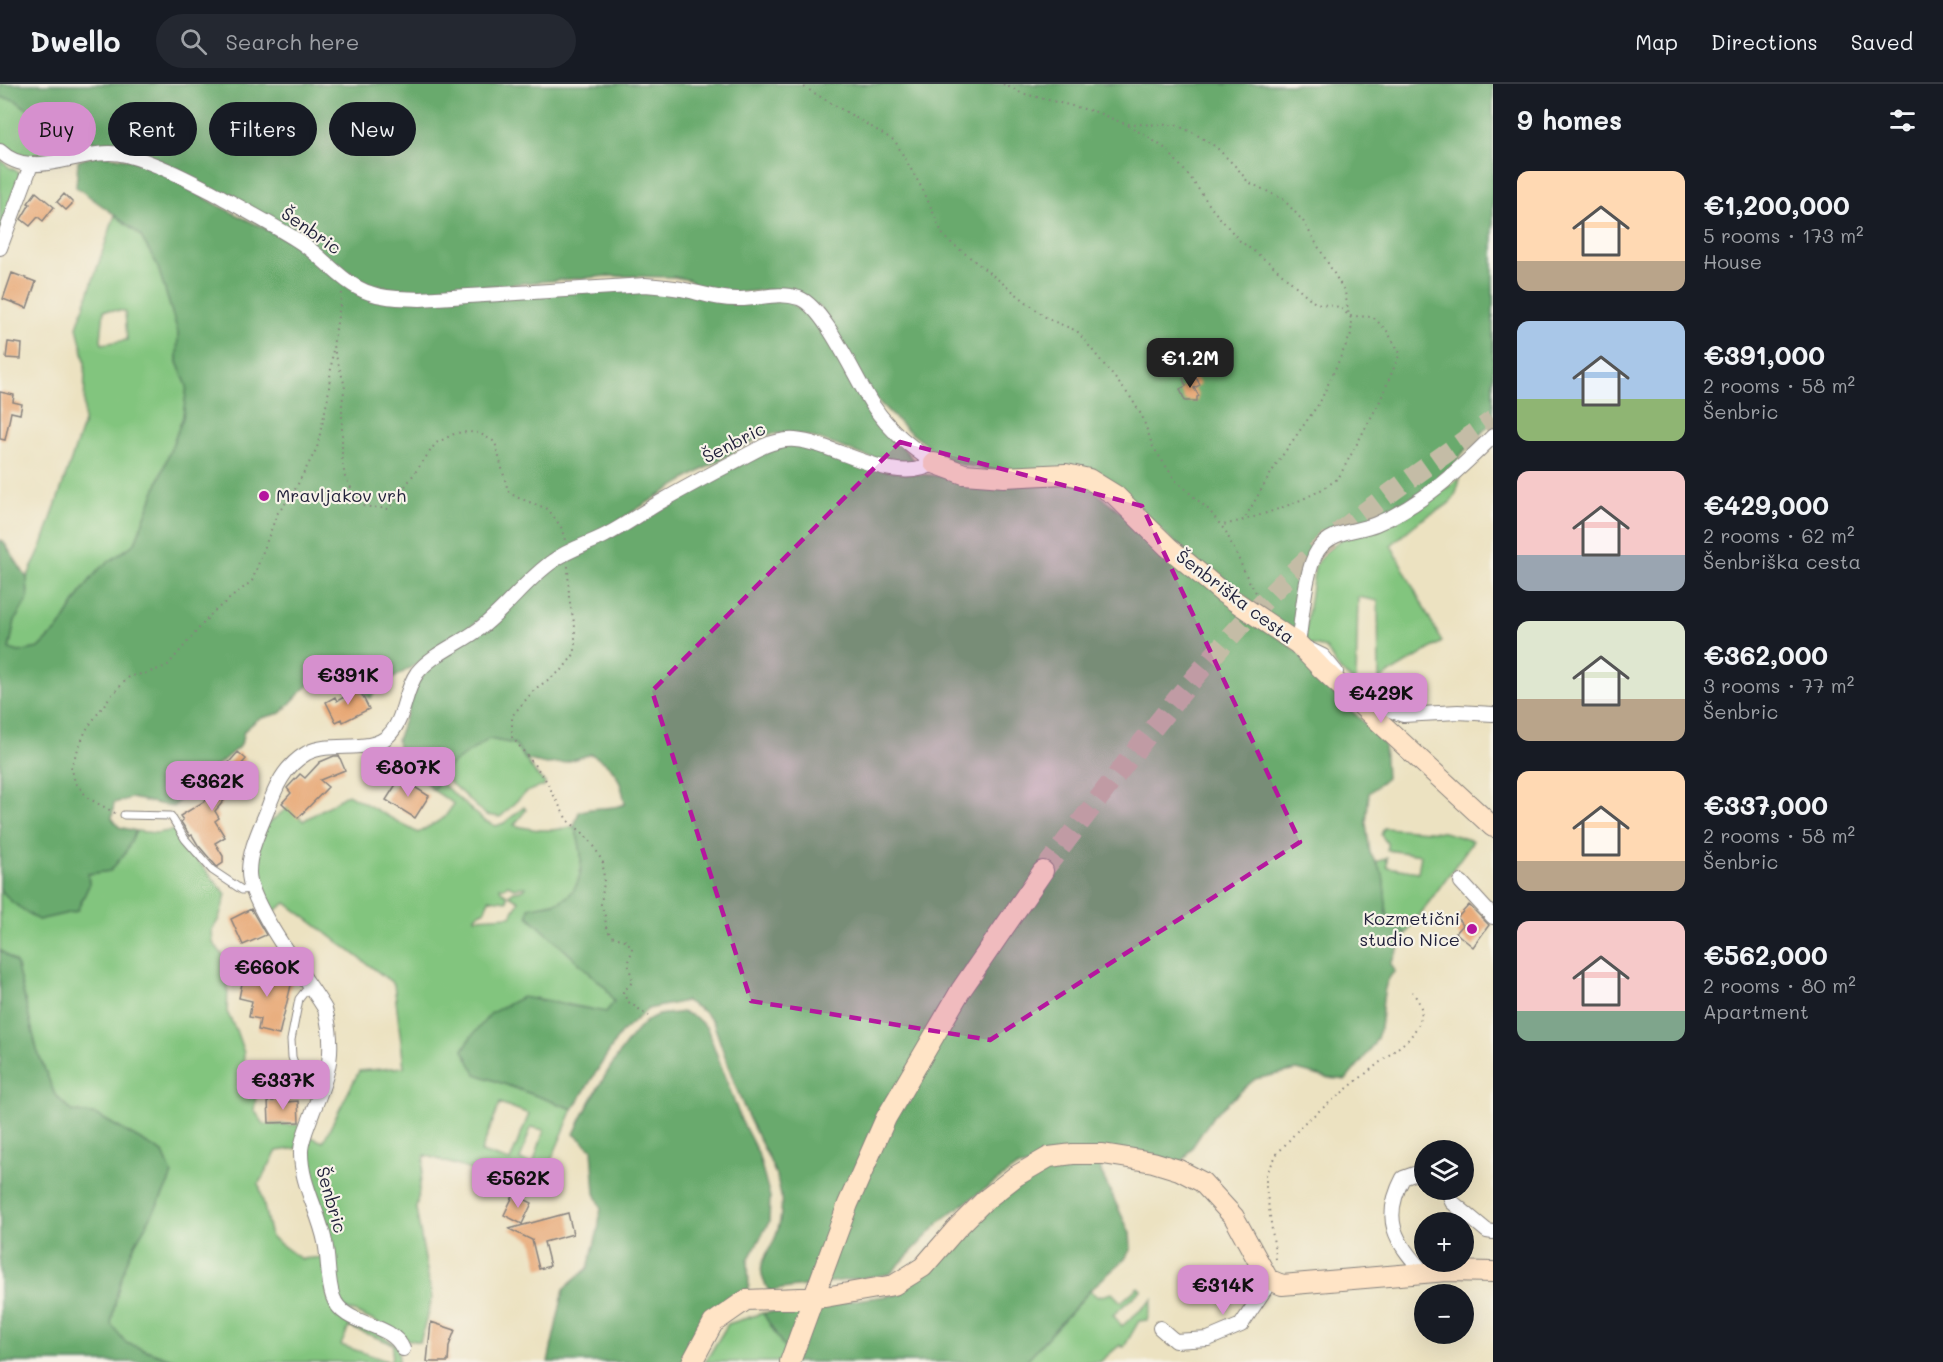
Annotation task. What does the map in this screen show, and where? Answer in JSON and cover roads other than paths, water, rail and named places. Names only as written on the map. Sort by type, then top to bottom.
[{"type":"street","name":"Šenbric","points":[[0,151],[16,162],[32,165],[55,163],[76,156],[103,152],[124,154],[147,161],[183,177],[299,241],[357,288],[389,298],[420,299],[645,285],[729,298],[783,295],[801,299],[815,312],[828,330],[873,407],[891,430],[934,463],[927,468],[909,471],[887,468],[797,440],[780,440],[764,446],[672,495],[606,536],[554,559],[483,626],[436,657],[417,673],[398,721],[389,735],[379,742],[365,746],[321,748],[306,754],[283,775],[275,789],[250,857],[249,875],[251,889],[263,914],[325,1009],[331,1046],[330,1065],[301,1148],[302,1170],[325,1242],[332,1296],[338,1307],[347,1314],[390,1333],[399,1339],[403,1349]]},
{"type":"street","points":[[0,248],[32,165]]},
{"type":"street","points":[[1493,436],[1430,493],[1406,510],[1373,525],[1336,534],[1320,548],[1311,562],[1298,644],[1323,656],[1349,686],[1380,706],[1403,715],[1458,712],[1493,714]]},
{"type":"street","name":"Šenbriška cesta","points":[[934,463],[964,474],[1004,477],[1066,474],[1089,479],[1115,495],[1168,547],[1222,593],[1298,644],[1322,669],[1493,827]]},
{"type":"street","points":[[790,1362],[848,1204],[886,1118],[962,990],[1043,871]]},
{"type":"street","points":[[1461,882],[1493,918]]},
{"type":"street","points":[[692,1362],[713,1323],[746,1300],[814,1297],[894,1285],[923,1268],[956,1229],[984,1201],[1016,1176],[1049,1157],[1073,1154],[1103,1154],[1153,1162],[1179,1170],[1202,1182],[1234,1217],[1268,1279],[1275,1282],[1289,1284],[1447,1271],[1493,1272]]},
{"type":"street","points":[[1414,1174],[1403,1178],[1395,1192],[1391,1215],[1394,1230],[1407,1254],[1424,1273]]},
{"type":"street","points":[[1451,1200],[1487,1231],[1493,1232]]},
{"type":"street","points":[[1160,1328],[1175,1341],[1208,1339],[1241,1325],[1275,1282]]},
{"type":"lane","points":[[124,815],[171,816],[184,839],[212,870],[242,890],[251,889]]},
{"type":"lane","points":[[310,985],[299,999],[291,1040],[292,1057],[302,1086],[320,1094]]},
{"type":"tunnel","points":[[1043,871],[1167,711],[1268,597],[1304,562],[1349,524],[1493,420]]},
{"type":"place","name":"Mravljakov vrh","points":[[264,496]]},
{"type":"place","name":"Kozmetični studio Nice","points":[[1472,929]]}]
